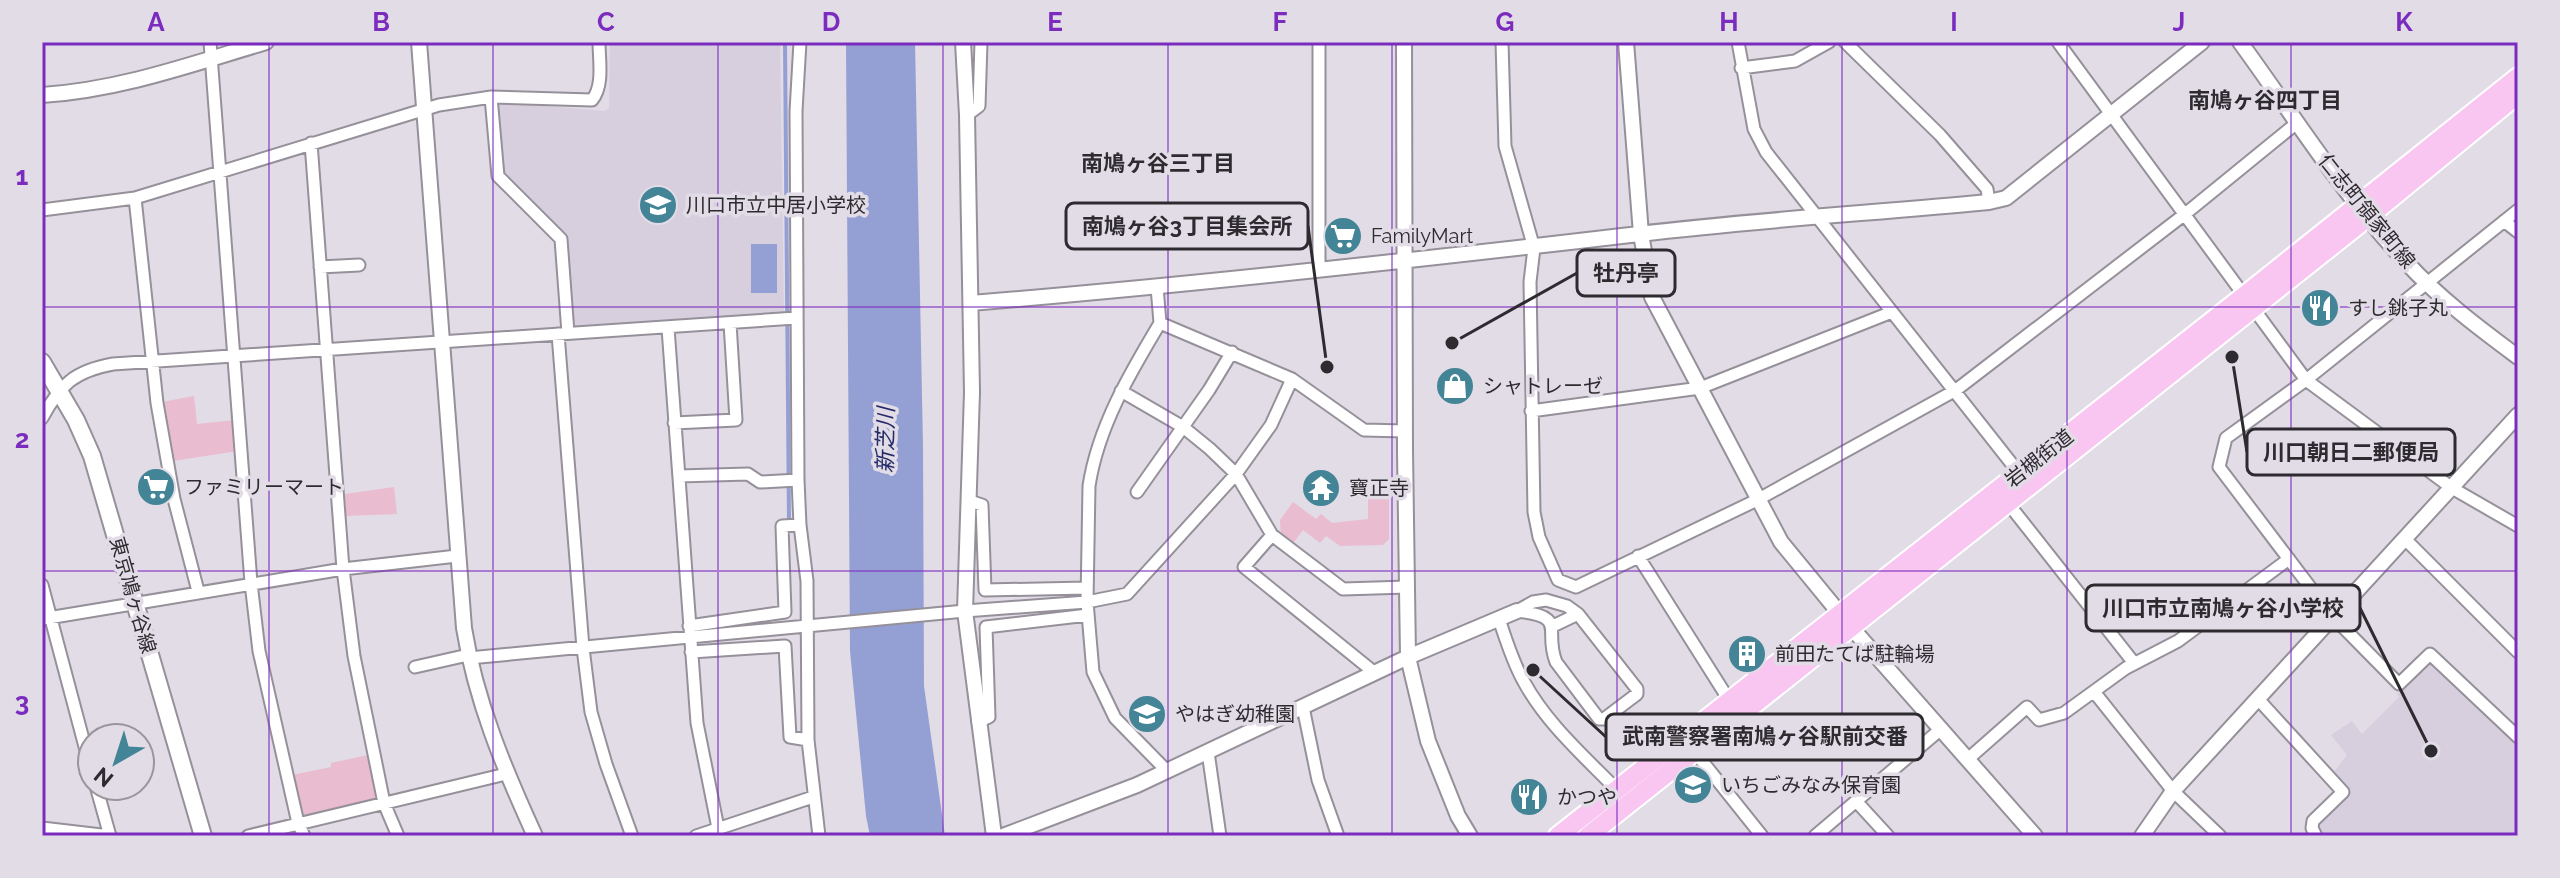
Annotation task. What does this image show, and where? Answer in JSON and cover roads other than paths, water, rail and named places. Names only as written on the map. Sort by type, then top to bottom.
[{"type":"highway","name":"岩槻街道","points":[[2363,211],[2518,77]]},
{"type":"highway","name":"岩槻街道","points":[[1558,836],[1729,700],[2007,502],[2248,302],[2518,94]]},
{"type":"highway","name":"岩槻街道","points":[[1588,836],[1694,751],[2019,473],[2248,302]]},
{"type":"main road","name":"東京鳩ヶ谷線","points":[[42,362],[76,420],[92,456],[203,836]]},
{"type":"street","points":[[210,42],[251,583],[259,651],[298,823],[304,836]]},
{"type":"street","points":[[42,95],[135,81],[266,42]]},
{"type":"street","points":[[419,42],[457,556],[468,656],[506,774],[535,836]]},
{"type":"street","points":[[42,210],[135,198],[424,109],[491,97],[592,100],[597,96],[599,87],[599,42]]},
{"type":"street","points":[[800,42],[796,111],[798,480],[809,626],[808,740],[819,836]]},
{"type":"street","points":[[963,42],[971,303],[970,501],[965,611],[994,836]]},
{"type":"street","points":[[967,115],[979,106],[981,42]]},
{"type":"street","points":[[1319,42],[1319,269]]},
{"type":"street","points":[[1404,42],[1408,657],[1428,741],[1458,816],[1470,836]]},
{"type":"street","points":[[1502,42],[1505,146],[1534,248],[1530,282],[1534,512],[1539,537],[1558,580],[1576,587],[1757,500],[1956,390],[2185,214],[2298,122]]},
{"type":"street","points":[[1626,42],[1641,234],[1652,297],[1781,542],[1845,620],[2035,836]]},
{"type":"street","points":[[1738,42],[1754,129],[1766,152],[2019,473]]},
{"type":"street","points":[[1741,68],[1795,61],[1829,42]]},
{"type":"street","points":[[1845,42],[1940,135],[1987,189],[1989,202]]},
{"type":"street","points":[[2058,42],[2306,380],[2452,488],[2518,526]]},
{"type":"street","points":[[971,303],[1157,287],[1641,234],[1989,202],[2006,198],[2202,42]]},
{"type":"street","name":"仁志町領家町線","points":[[2240,42],[2390,245],[2426,282],[2518,357]]},
{"type":"street","points":[[491,97],[498,176],[561,239],[563,334],[583,648],[591,712],[632,836]]},
{"type":"street","points":[[311,143],[343,569],[354,656],[384,803],[398,836]]},
{"type":"street","points":[[135,198],[150,362],[174,499],[198,591]]},
{"type":"street","points":[[2518,210],[2306,380],[2226,438],[2219,467],[2332,616],[2399,684],[2430,654],[2518,737]]},
{"type":"street","points":[[2504,221],[2518,232]]},
{"type":"street","points":[[320,267],[359,265]]},
{"type":"street","points":[[1157,287],[1160,323],[1121,391],[1091,469],[1087,588],[1093,672],[1101,692],[1115,718],[1166,770]]},
{"type":"street","points":[[1531,411],[1700,388],[1892,312]]},
{"type":"street","points":[[42,418],[58,390],[99,366],[796,318]]},
{"type":"street","points":[[674,423],[736,420],[730,323]]},
{"type":"street","points":[[1160,323],[1292,379],[1364,430],[1405,431]]},
{"type":"street","points":[[668,328],[697,723],[718,828]]},
{"type":"street","points":[[1137,492],[1232,352]]},
{"type":"street","points":[[978,722],[989,717],[986,627],[1088,608],[1127,594],[1236,474],[1271,425],[1292,379]]},
{"type":"street","points":[[1121,391],[1183,427],[1236,474],[1272,535],[1343,589],[1407,587]]},
{"type":"street","points":[[2142,836],[2173,791],[2518,415]]},
{"type":"street","points":[[679,476],[748,474],[760,482],[798,480]]},
{"type":"street","points":[[970,501],[982,505],[985,590],[1087,588]]},
{"type":"street","points":[[2007,502],[2134,663]]},
{"type":"street","points":[[415,667],[468,656],[583,648],[689,632],[785,612],[782,526],[800,525]]},
{"type":"street","points":[[1272,535],[1244,567],[1375,673]]},
{"type":"street","points":[[2405,539],[2518,652]]},
{"type":"street","points":[[45,617],[343,569],[457,556]]},
{"type":"street","points":[[1638,556],[1729,700]]},
{"type":"street","points":[[1968,759],[2027,707],[2039,720],[2064,713],[2134,663],[2178,641],[2289,559]]},
{"type":"street","points":[[42,585],[45,617],[77,722]]},
{"type":"street","points":[[1003,836],[1137,785],[1408,657],[1533,602],[1546,600],[1567,606],[1578,614],[1637,689],[1637,694],[1604,719],[1599,719],[1556,662],[1552,652],[1553,626],[1535,613],[1517,611]]},
{"type":"street","points":[[689,632],[809,626],[965,611],[1088,608]]},
{"type":"street","points":[[1553,626],[1578,614]]},
{"type":"street","points":[[1499,619],[1523,680],[1534,698],[1558,729],[1617,790]]},
{"type":"street","points":[[691,652],[785,646],[790,737],[808,740]]},
{"type":"street","points":[[2095,693],[2173,791],[2220,836]]},
{"type":"street","points":[[2258,699],[2343,792],[2313,821],[2316,836]]},
{"type":"street","points":[[1303,707],[1318,780],[1338,836]]},
{"type":"street","points":[[1815,836],[1941,729]]},
{"type":"street","points":[[1694,751],[1762,836]]},
{"type":"street","points":[[1208,752],[1220,836]]},
{"type":"street","points":[[248,836],[506,774]]},
{"type":"street","points":[[696,836],[813,797]]},
{"type":"street","points":[[1856,801],[1888,836]]},
{"type":"street","points":[[42,828],[110,836],[100,802]]},
{"type":"water","name":"新芝川","points":[[846,42],[915,42],[924,686],[945,836],[870,836],[866,816],[850,651]]},
{"type":"water","points":[[751,244],[777,244],[777,293],[751,293]]},
{"type":"waterway","points":[[785,42],[789,524]]},
{"type":"place","name":"川口市立中居小学校","points":[[658,205]]},
{"type":"place","name":"FamilyMart","points":[[1343,236]]},
{"type":"place","name":"すし銚子丸","points":[[2320,308]]},
{"type":"place","name":"牡丹亭","points":[[1452,343]]},
{"type":"place","name":"川口朝日二郵便局","points":[[2232,357]]},
{"type":"place","name":"南鳩ヶ谷3丁目集会所","points":[[1327,367]]},
{"type":"place","name":"シャトレーゼ","points":[[1455,386]]},
{"type":"place","name":"ファミリーマート","points":[[156,487]]},
{"type":"place","name":"寶正寺","points":[[1321,488]]},
{"type":"place","name":"前田たてば駐輪場","points":[[1747,654]]},
{"type":"place","name":"武南警察署南鳩ヶ谷駅前交番","points":[[1533,670]]},
{"type":"place","name":"やはぎ幼稚園","points":[[1147,714]]},
{"type":"place","name":"川口市立南鳩ヶ谷小学校","points":[[2431,751]]},
{"type":"place","name":"いちごみなみ保育園","points":[[1693,785]]},
{"type":"place","name":"かつや","points":[[1529,797]]},
{"type":"district","name":"南鳩ヶ谷四丁目","points":[[2265,100]]},
{"type":"district","name":"南鳩ヶ谷三丁目","points":[[1158,163]]}]
